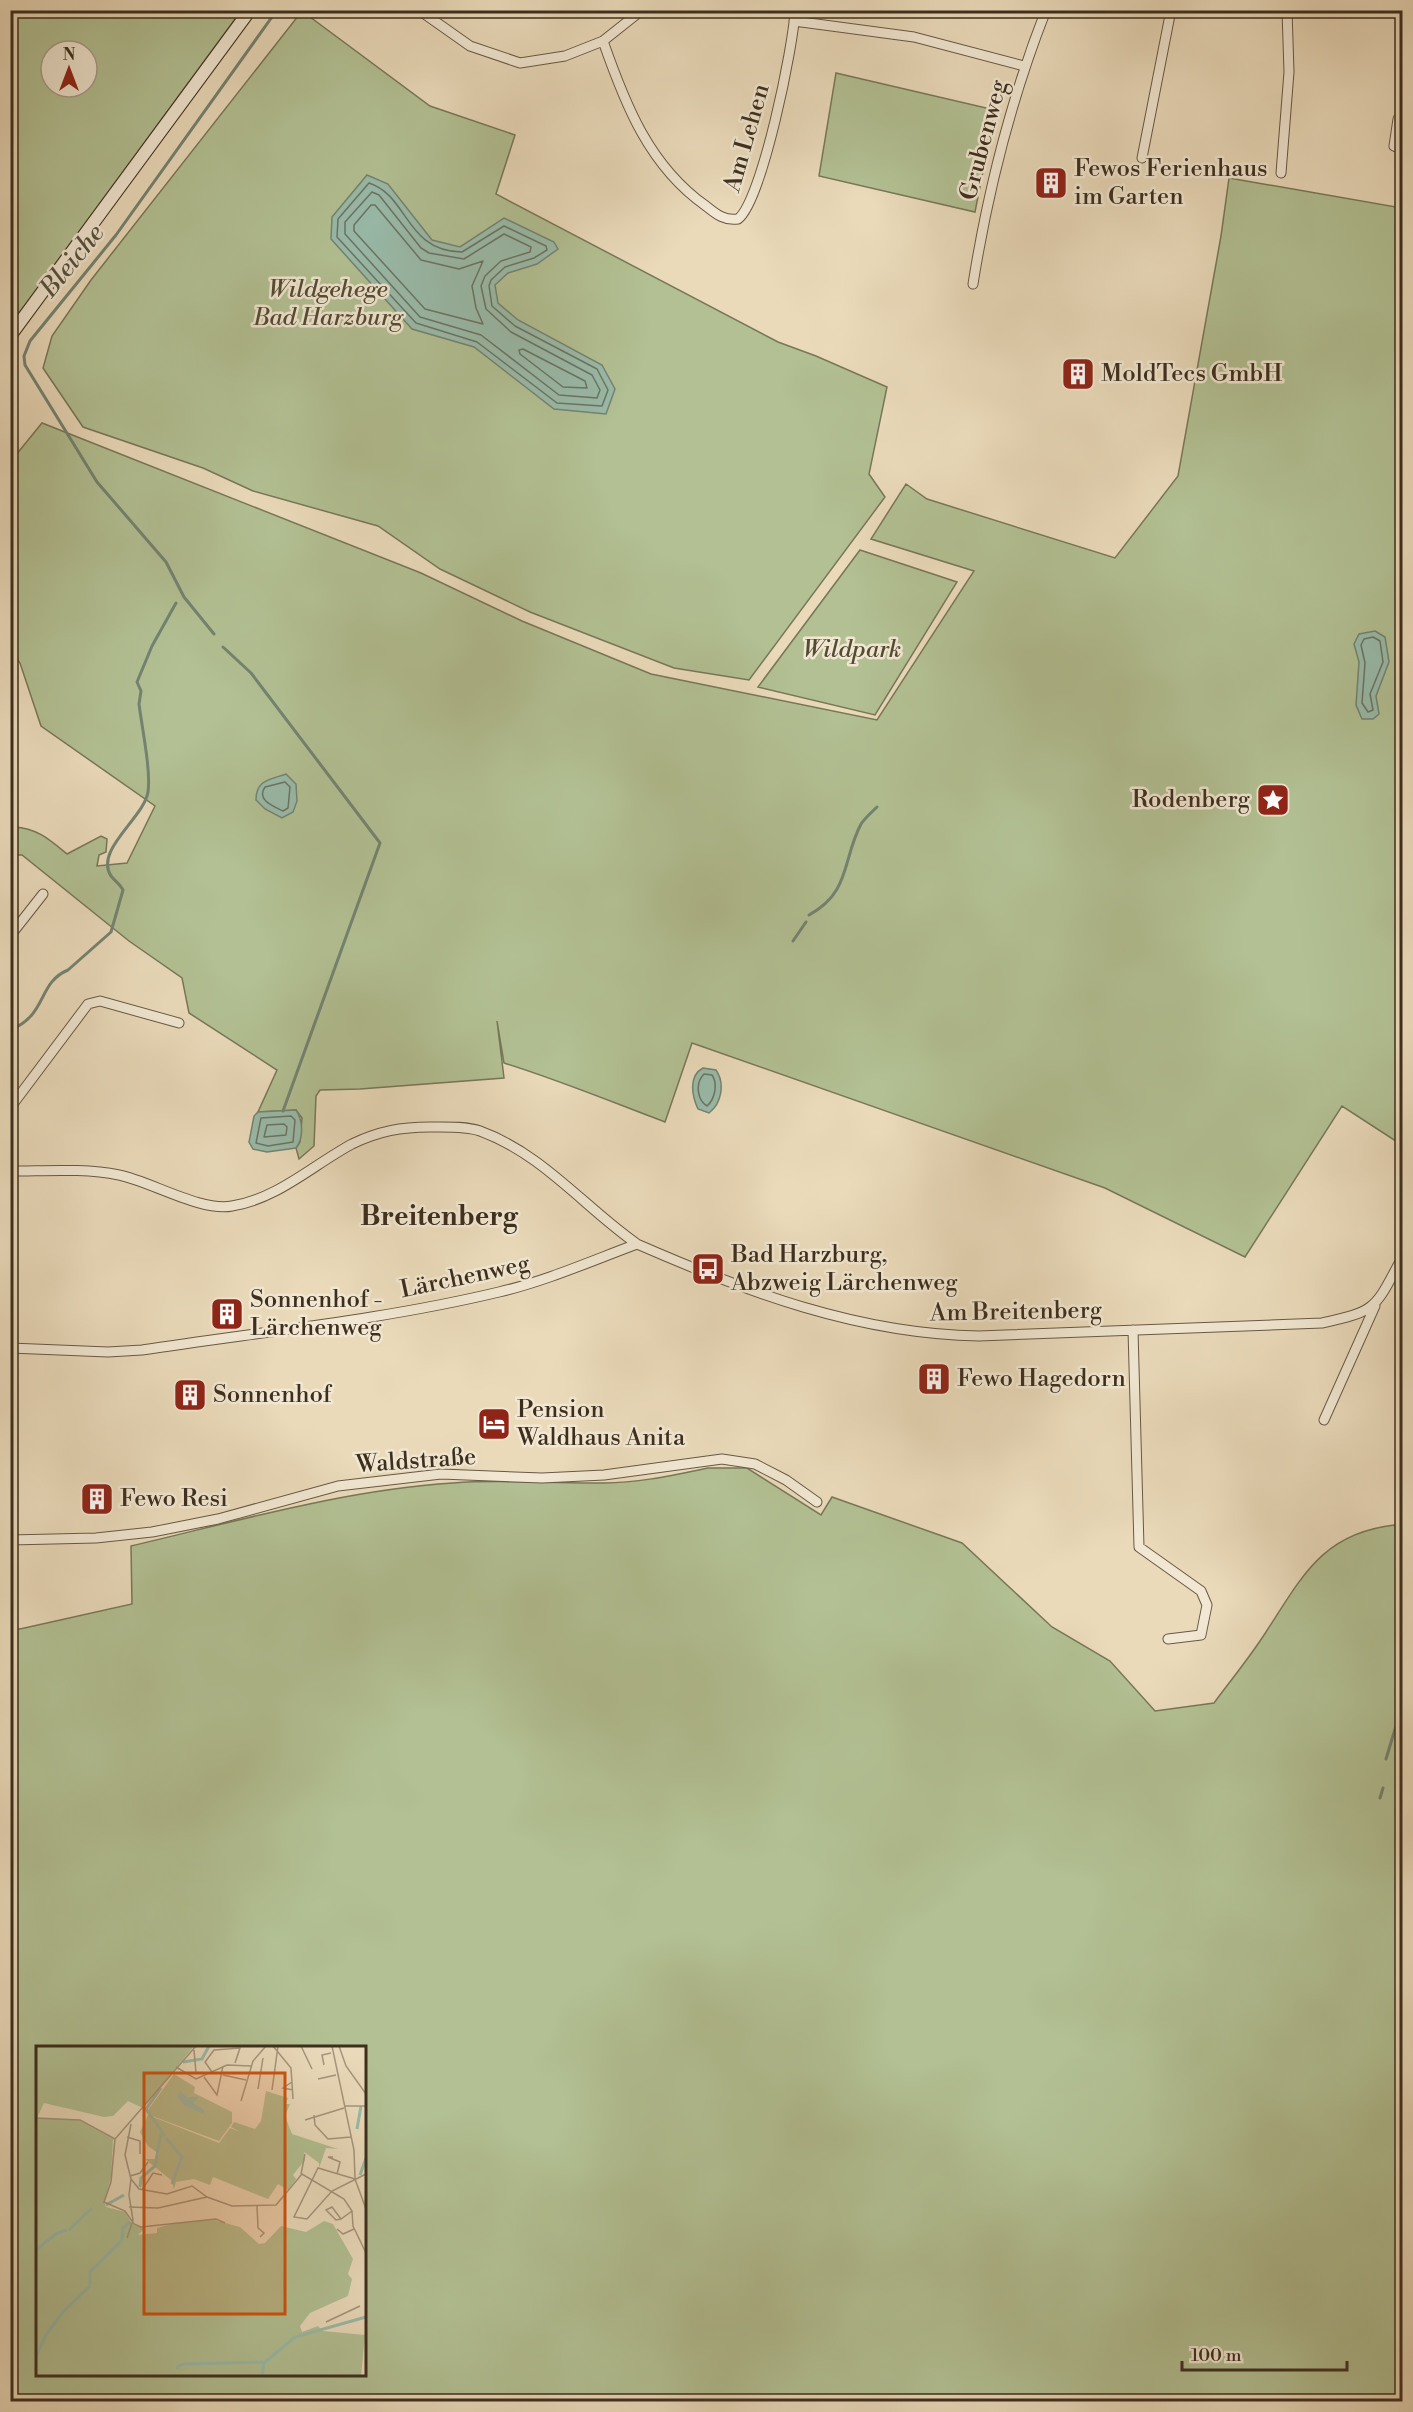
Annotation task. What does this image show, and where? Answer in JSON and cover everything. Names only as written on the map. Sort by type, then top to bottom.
[{"type":"street","points":[[10,336],[250,10]]},
{"type":"street","points":[[419,10],[470,46],[520,63],[565,56],[603,41],[642,10]]},
{"type":"street","name":"Am Lehen","points":[[603,41],[637,128],[654,155],[698,201],[723,218],[731,220],[742,217],[761,169],[782,91],[795,10]]},
{"type":"street","name":"Grubenweg","points":[[973,284],[983,220],[1024,66],[1046,10]]},
{"type":"street","points":[[1142,158],[1171,10]]},
{"type":"street","points":[[1281,173],[1289,72],[1287,10]]},
{"type":"street","points":[[794,21],[914,37],[1024,66]]},
{"type":"street","points":[[1402,117],[1398,119],[1394,147],[1402,149]]},
{"type":"street","points":[[10,936],[43,894]]},
{"type":"street","points":[[10,1108],[88,1004],[100,1001],[179,1023]]},
{"type":"street","name":"Am Breitenberg","points":[[10,1171],[94,1172],[121,1175],[180,1196],[231,1207],[279,1189],[370,1135],[397,1127],[478,1130],[534,1160],[564,1181],[619,1232],[637,1244],[774,1299],[887,1329],[931,1335],[979,1336],[1322,1323],[1355,1316],[1375,1306]]},
{"type":"street","name":"Lärchenweg","points":[[10,1348],[108,1352],[142,1350],[392,1312],[498,1292],[543,1280],[637,1244]]},
{"type":"street","points":[[1324,1420],[1375,1306],[1402,1258]]},
{"type":"street","points":[[1133,1330],[1139,1547],[1201,1592],[1207,1605],[1200,1635],[1168,1639]]},
{"type":"street","name":"Waldstraße","points":[[10,1540],[96,1539],[152,1532],[218,1519],[338,1486],[441,1474],[542,1478],[604,1475],[722,1459],[755,1464],[786,1480],[817,1502]]},
{"type":"green space","points":[[10,11],[241,11],[11,324]]},
{"type":"green space","name":"Wildgehege Bad Harzburg","points":[[302,11],[430,106],[515,135],[496,194],[778,342],[887,387],[869,474],[885,497],[749,680],[674,668],[530,612],[440,569],[378,526],[253,491],[203,468],[83,427],[43,368],[52,336],[91,280]]},
{"type":"green space","points":[[836,73],[995,110],[975,212],[819,176]]},
{"type":"green space","points":[[1229,178],[1402,208],[1399,245],[1402,246],[1402,1145],[1342,1106],[1245,1257],[1105,1188],[692,1043],[665,1122],[504,1063],[497,1021],[504,1078],[320,1090],[316,1096],[314,1146],[299,1159],[296,1148],[300,1142],[302,1118],[296,1110],[258,1112],[277,1070],[189,1013],[182,978],[129,941],[22,855],[13,855],[14,827],[36,832],[67,854],[101,836],[107,839],[106,852],[99,855],[97,866],[127,863],[155,806],[41,726],[20,663],[11,651],[11,461],[42,423],[421,573],[522,621],[651,674],[877,720],[974,571],[871,539],[906,484],[927,499],[1115,558],[1178,476],[1221,236]]},
{"type":"green space","name":"Wildpark","points":[[860,550],[957,582],[875,715],[758,687]]},
{"type":"green space","points":[[708,1468],[747,1468],[821,1515],[832,1497],[962,1543],[1052,1627],[1110,1661],[1155,1711],[1214,1703],[1254,1650],[1303,1576],[1317,1561],[1349,1537],[1395,1525],[1402,1553],[1402,2401],[11,2401],[10,1628],[20,1629],[132,1604],[131,1546],[251,1517],[372,1492],[453,1483],[491,1481],[617,1483]]},
{"type":"water","points":[[367,175],[388,184],[432,240],[460,247],[504,218],[554,242],[558,249],[537,264],[508,273],[495,285],[498,303],[518,320],[602,365],[615,389],[606,414],[554,409],[474,347],[412,329],[331,239],[332,217]]},
{"type":"water","points":[[1375,631],[1385,637],[1389,662],[1376,696],[1379,714],[1373,719],[1362,719],[1356,705],[1359,662],[1354,644],[1359,634]]},
{"type":"water","points":[[286,774],[296,784],[297,801],[293,812],[282,818],[265,809],[256,800],[258,788],[261,785]]},
{"type":"water","points":[[703,1068],[716,1070],[721,1081],[721,1093],[717,1104],[709,1113],[698,1109],[693,1092],[695,1076]]},
{"type":"water","points":[[296,1110],[302,1129],[296,1148],[267,1152],[253,1149],[249,1142],[254,1116],[258,1112]]},
{"type":"waterway","name":"Bleiche","points":[[214,634],[184,597],[166,562],[97,482],[25,365],[24,356],[30,341],[116,235],[277,10]]},
{"type":"waterway","name":"Bleiche","points":[[10,1030],[31,1016],[51,983],[58,976],[111,932],[123,890],[111,876],[108,866],[109,856],[114,845],[145,802],[149,783],[139,704],[141,691],[137,682],[152,646],[176,603]]},
{"type":"waterway","points":[[223,647],[251,673],[380,843],[283,1111]]},
{"type":"waterway","points":[[809,915],[823,906],[839,886],[861,824],[877,807]]},
{"type":"waterway","points":[[793,941],[806,922]]},
{"type":"waterway","points":[[1401,1651],[1402,1674]]},
{"type":"waterway","points":[[1386,1759],[1402,1706]]},
{"type":"waterway","points":[[1380,1798],[1383,1788]]},
{"type":"place","name":"Fewos Ferienhaus im Garten","points":[[1051,183]]},
{"type":"place","name":"MoldTecs GmbH","points":[[1078,374]]},
{"type":"place","name":"Rodenberg","points":[[1273,800]]},
{"type":"place","name":"Bad Harzburg, Abzweig Lärchenweg","points":[[708,1269]]},
{"type":"place","name":"Sonnenhof - Lärchenweg","points":[[227,1314]]},
{"type":"place","name":"Fewo Hagedorn","points":[[934,1379]]},
{"type":"place","name":"Sonnenhof","points":[[190,1395]]},
{"type":"place","name":"Pension Waldhaus Anita","points":[[494,1424]]},
{"type":"place","name":"Fewo Resi","points":[[97,1499]]},
{"type":"district","name":"Breitenberg","points":[[439,1217]]}]
